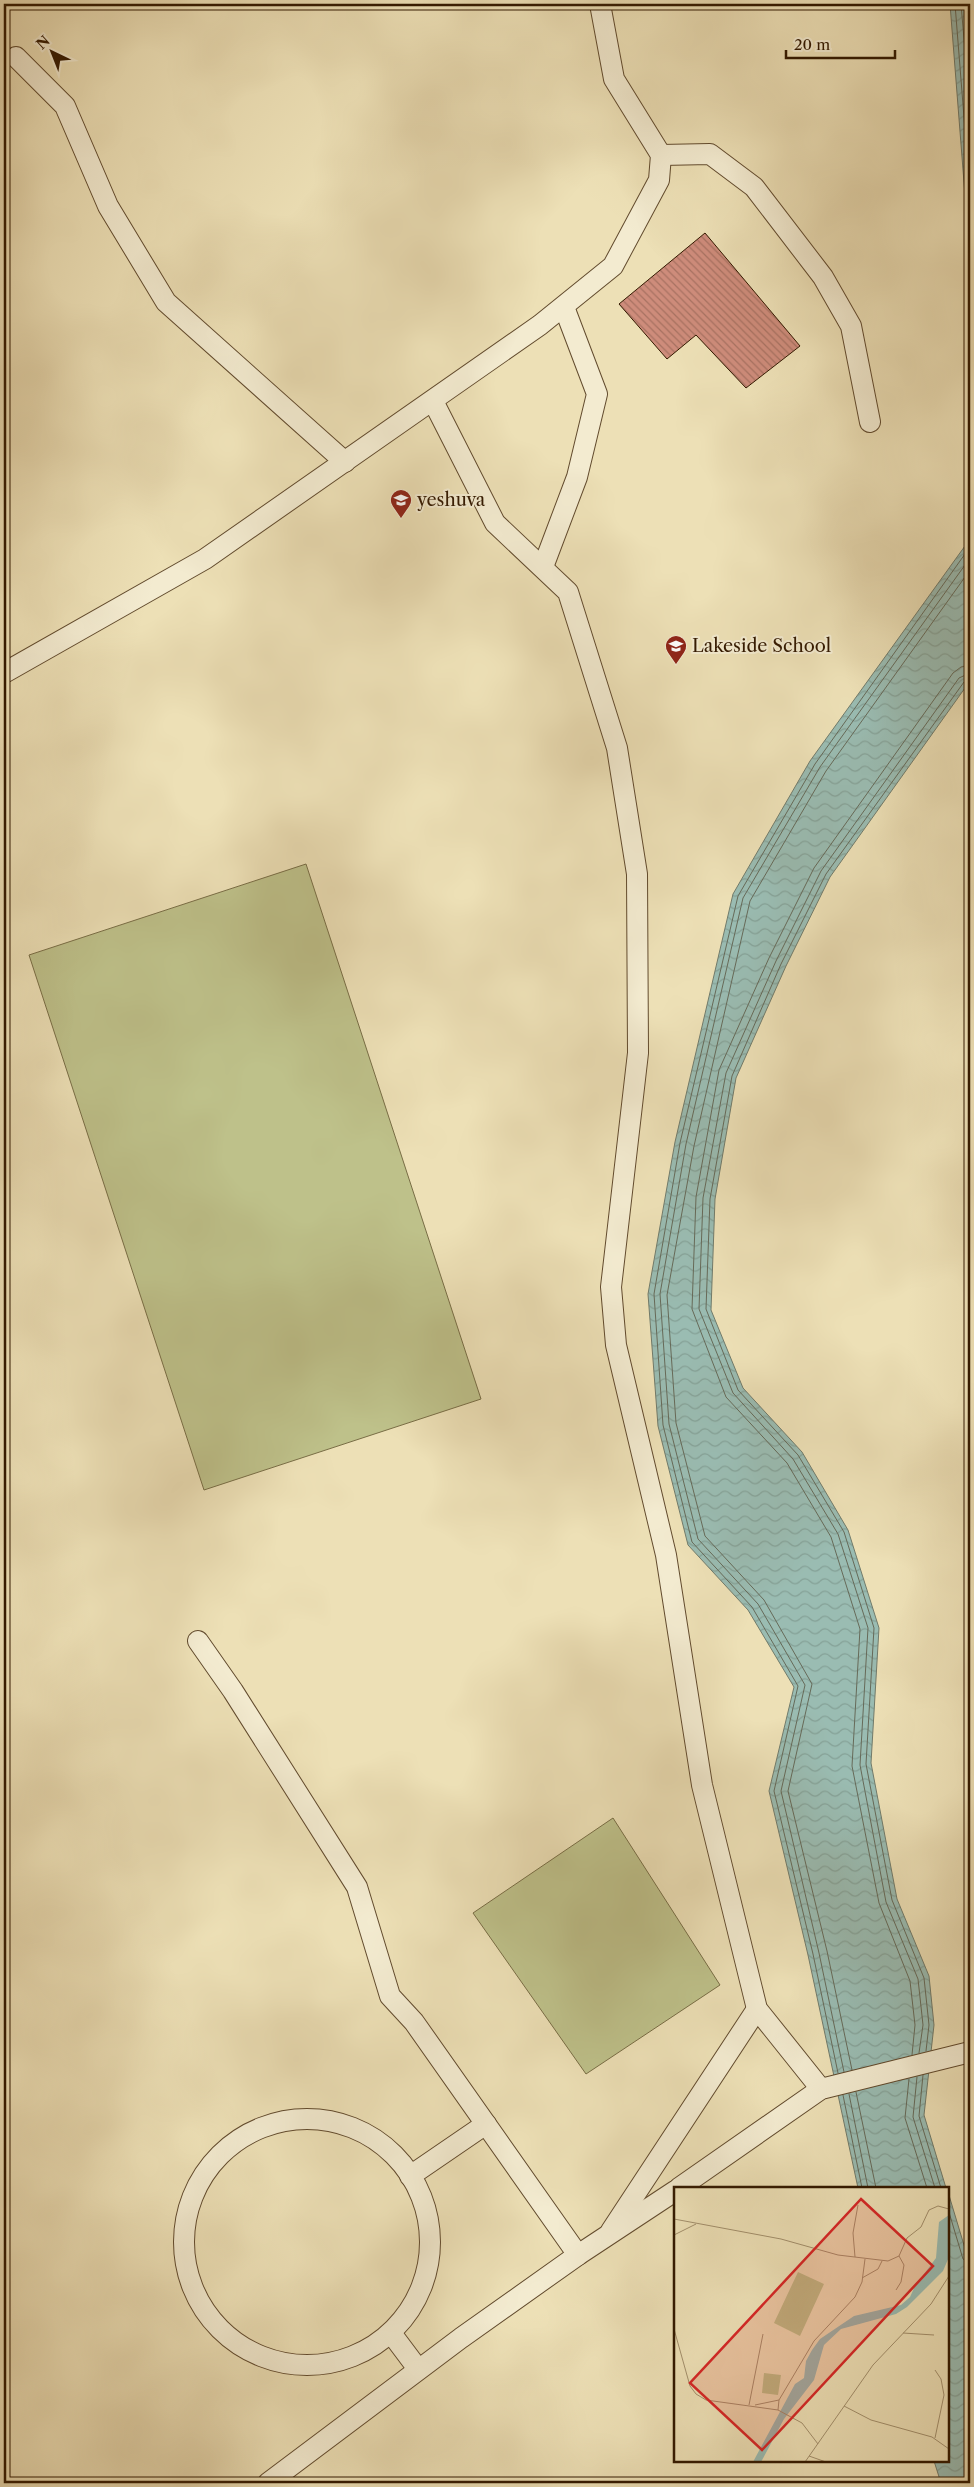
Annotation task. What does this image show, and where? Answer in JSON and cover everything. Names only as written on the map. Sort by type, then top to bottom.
[{"type":"lane","points":[[4,673],[205,559],[433,401],[564,307],[613,266],[659,180],[660,155],[614,79],[600,4]]},
{"type":"lane","points":[[16,57],[65,106],[108,206],[166,302],[344,462]]},
{"type":"lane","points":[[660,155],[710,154],[754,187],[823,277],[851,326],[870,422]]},
{"type":"lane","points":[[543,567],[577,477],[597,394],[564,307]]},
{"type":"lane","points":[[433,401],[495,523],[568,592],[617,748],[637,874],[638,1054],[611,1287],[616,1345],[666,1555],[702,1785],[757,2009],[827,2086]]},
{"type":"lane","points":[[198,1641],[233,1690],[357,1887],[390,1996],[414,2022],[578,2255]]},
{"type":"lane","points":[[608,2236],[757,2009]]},
{"type":"lane","points":[[680,2187],[827,2086],[970,2052]]},
{"type":"lane","points":[[291,2120],[330,2121],[366,2134],[397,2157],[419,2190],[430,2227],[428,2266],[415,2302],[391,2333],[355,2356],[314,2366],[272,2361],[264,2358],[233,2342],[204,2312],[187,2273],[184,2231],[195,2190],[219,2155],[254,2130],[291,2120]]},
{"type":"lane","points":[[410,2176],[486,2124]]},
{"type":"lane","points":[[268,2483],[418,2370],[578,2255],[674,2192]]},
{"type":"lane","points":[[391,2333],[418,2370]]},
{"type":"green space","points":[[306,864],[481,1399],[204,1490],[29,955]]},
{"type":"green space","points":[[613,1818],[720,1985],[586,2074],[473,1913]]},
{"type":"water","points":[[950,4],[970,4],[970,236],[966,208]]},
{"type":"water","points":[[970,539],[970,681],[830,877],[786,966],[736,1078],[715,1199],[711,1310],[743,1388],[802,1452],[848,1530],[879,1628],[871,1763],[897,1899],[929,1976],[934,2025],[924,2115],[946,2187],[858,2187],[808,1955],[769,1791],[794,1687],[748,1610],[688,1545],[658,1426],[648,1294],[675,1142],[733,894],[810,761]]},
{"type":"water","points":[[949,2195],[970,2265],[970,2483],[941,2483],[934,2462],[949,2462]]},
{"type":"building","points":[[705,233],[800,346],[746,388],[696,335],[667,359],[619,304]]},
{"type":"place","name":"yeshuva","points":[[401,519]]},
{"type":"place","name":"Lakeside School","points":[[676,665]]}]
